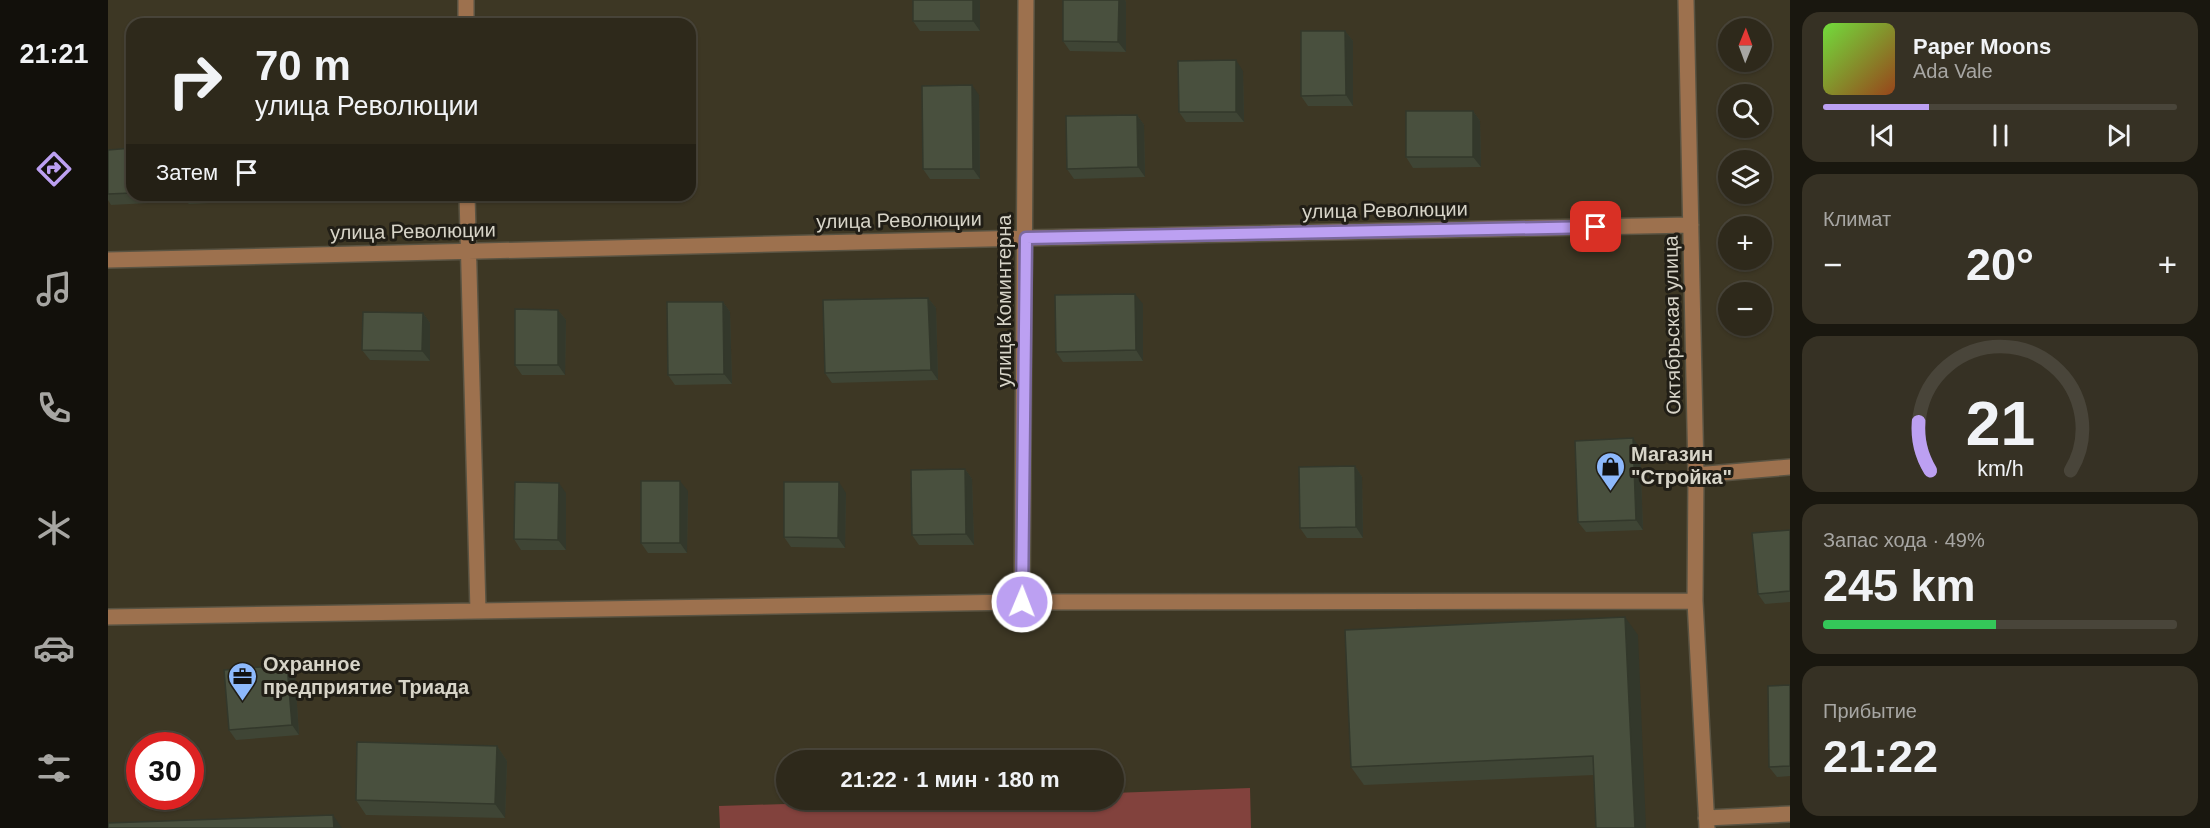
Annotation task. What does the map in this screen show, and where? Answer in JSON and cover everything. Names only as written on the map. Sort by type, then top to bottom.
[{"type":"street","points":[[466,0],[466,18]]},
{"type":"street","name":"улица Коминтерна","points":[[1022,602],[1026,0]]},
{"type":"street","name":"Октябрьская улица","points":[[1686,0],[1696,474],[1695,601],[1707,823]]},
{"type":"street","points":[[467,201],[478,610]]},
{"type":"street","name":"улица Революции","points":[[108,260],[1691,225]]},
{"type":"street","points":[[1696,474],[1790,467]]},
{"type":"street","points":[[108,616],[1022,602],[1695,601]]},
{"type":"street","points":[[1707,823],[1790,814]]},
{"type":"shaded area","points":[[1250,788],[1251,828],[720,828],[719,806],[776,804],[776,810],[1124,810],[1124,793]]},
{"type":"building","points":[[913,0],[973,0],[973,21],[913,21]]},
{"type":"building","points":[[1063,0],[1119,0],[1118,42],[1063,41]]},
{"type":"building","points":[[1301,31],[1345,31],[1346,95],[1301,96]]},
{"type":"building","points":[[1236,60],[1236,112],[1179,112],[1178,61]]},
{"type":"building","points":[[972,85],[973,169],[923,169],[922,86]]},
{"type":"building","points":[[1406,111],[1473,111],[1473,157],[1406,157]]},
{"type":"building","points":[[1137,115],[1138,167],[1067,169],[1066,116]]},
{"type":"building","points":[[126,148],[126,193],[108,194],[108,150]]},
{"type":"building","points":[[1135,294],[1136,350],[1056,352],[1055,295]]},
{"type":"building","points":[[928,298],[931,370],[825,373],[823,300]]},
{"type":"building","points":[[667,302],[723,302],[724,374],[668,375]]},
{"type":"building","points":[[515,309],[558,310],[558,365],[515,365]]},
{"type":"building","points":[[363,312],[423,313],[422,351],[362,350]]},
{"type":"building","points":[[1633,438],[1636,520],[1578,522],[1575,441]]},
{"type":"building","points":[[1355,466],[1356,527],[1300,528],[1299,467]]},
{"type":"building","points":[[965,469],[966,534],[912,535],[911,470]]},
{"type":"building","points":[[641,481],[680,481],[680,543],[641,543]]},
{"type":"building","points":[[515,482],[559,483],[558,540],[514,539]]},
{"type":"building","points":[[784,482],[839,482],[838,538],[784,537]]},
{"type":"building","points":[[1790,530],[1790,591],[1758,594],[1752,533]]},
{"type":"building","points":[[1625,617],[1635,828],[1596,828],[1593,756],[1351,767],[1345,630]]},
{"type":"building","points":[[287,665],[292,725],[229,730],[224,670]]},
{"type":"building","points":[[1790,685],[1790,766],[1769,767],[1768,686]]},
{"type":"building","points":[[357,742],[497,746],[495,804],[356,800]]},
{"type":"building","points":[[333,815],[334,828],[108,828],[108,823]]},
{"type":"place","name":"Магазин \"Стройка\"","points":[[1610,492]]},
{"type":"place","name":"Охранное предприятие Триада","points":[[242,702]]},
{"type":"route","points":[[1022,602],[1026,238],[1596,227]]}]
